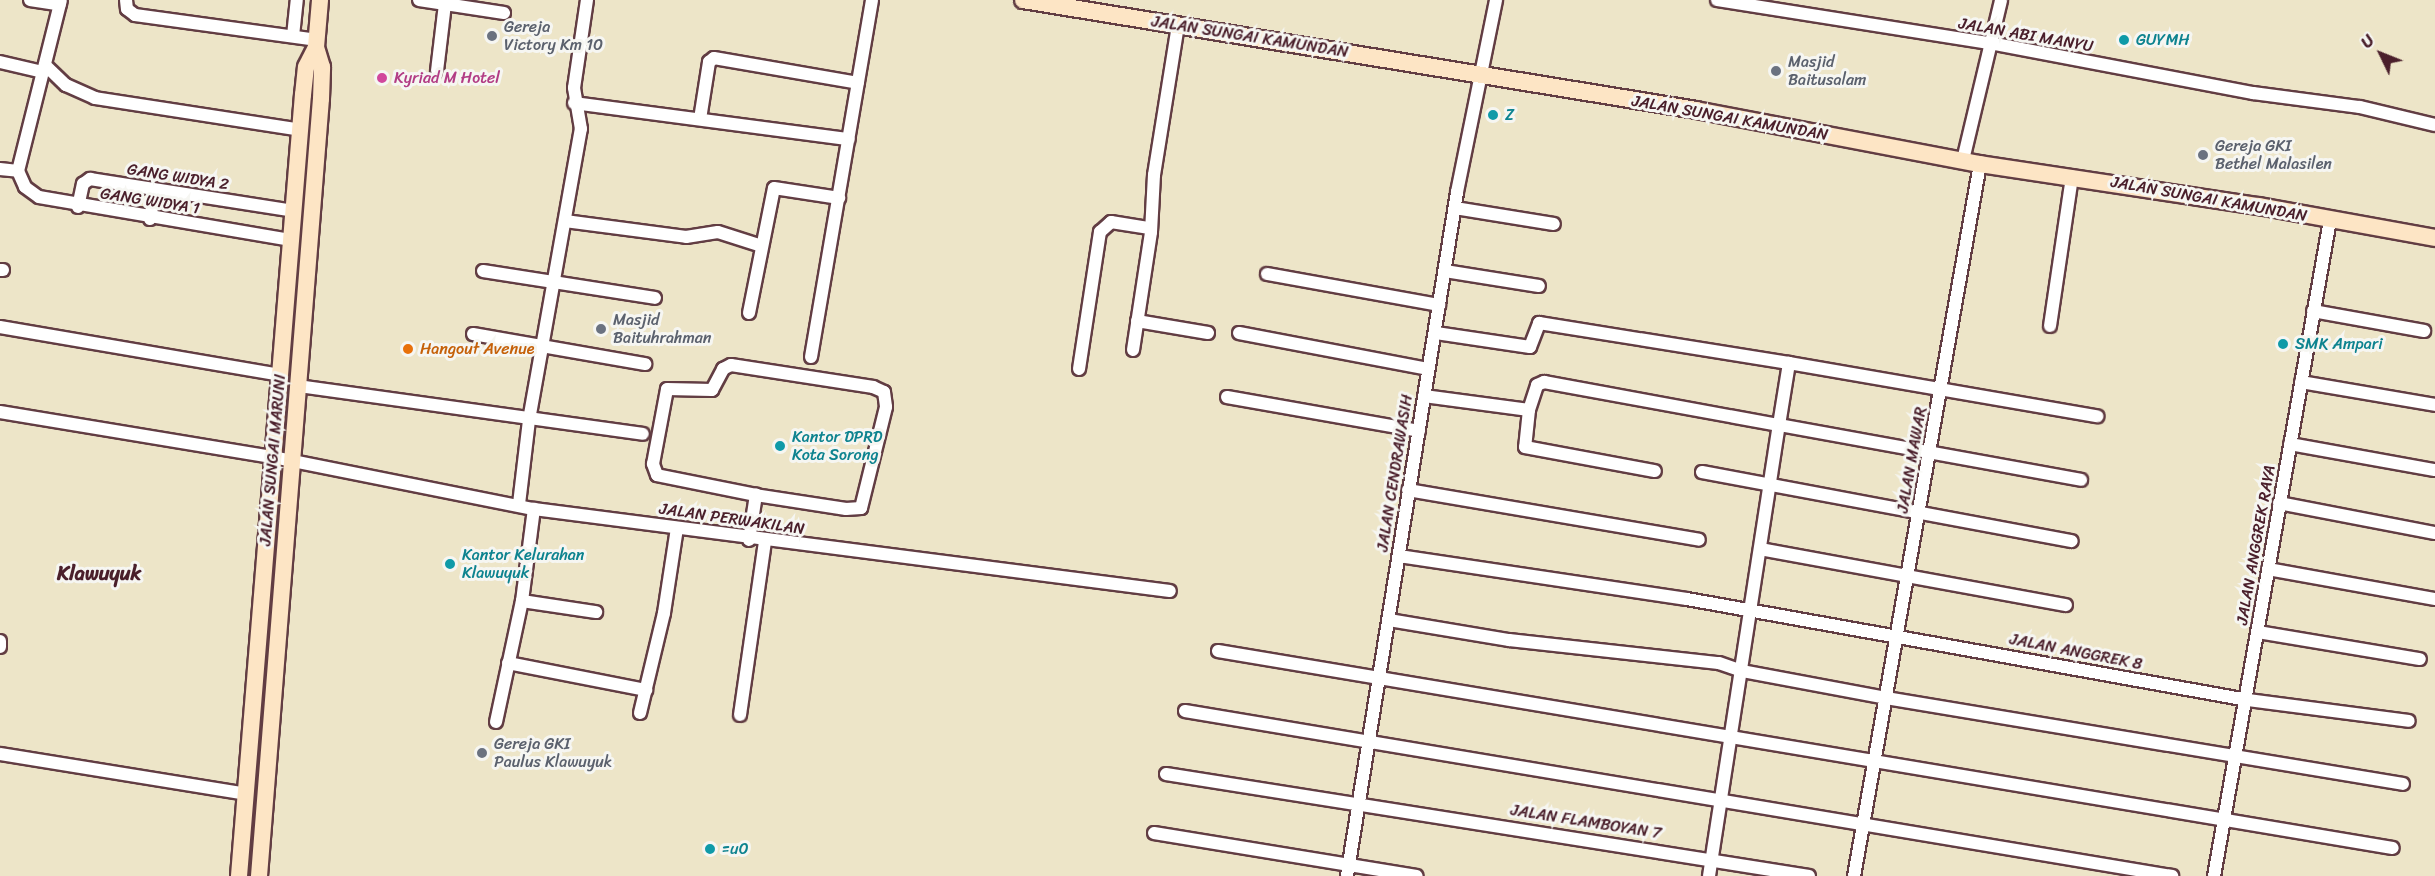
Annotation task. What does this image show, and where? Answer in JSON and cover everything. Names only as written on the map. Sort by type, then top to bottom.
[{"type":"main road","name":"JALAN SUNGAI MARUNI","points":[[239,876],[306,67],[316,44],[320,0]]},
{"type":"main road","name":"JALAN SUNGAI KAMUNDAN","points":[[1023,0],[1479,75],[1980,164],[2072,177],[2435,238]]},
{"type":"main road","name":"JALAN SUNGAI MARUNI","points":[[259,876],[321,99],[322,66],[316,44]]},
{"type":"street","points":[[0,169],[18,171],[60,3],[30,0]]},
{"type":"street","points":[[126,0],[127,9],[135,15],[293,36],[316,44]]},
{"type":"street","points":[[293,36],[297,0]]},
{"type":"street","points":[[419,0],[504,13]]},
{"type":"street","points":[[519,504],[529,420],[581,129],[574,103],[587,0]]},
{"type":"street","points":[[811,357],[872,0]]},
{"type":"street","name":"JALAN CENDRAWASIH","points":[[1348,870],[1428,369],[1437,333],[1439,306],[1455,208],[1479,75],[1496,0]]},
{"type":"street","name":"JALAN ABI MANYU","points":[[1717,0],[1990,43],[2253,93],[2360,107],[2435,125]]},
{"type":"street","points":[[1963,160],[2001,0]]},
{"type":"street","points":[[437,71],[445,4]]},
{"type":"street","points":[[1133,350],[1150,228],[1154,175],[1178,25]]},
{"type":"street","points":[[700,119],[709,62],[714,58],[858,83]]},
{"type":"street","points":[[0,62],[44,69],[66,85],[95,98],[301,130]]},
{"type":"street","points":[[574,103],[849,139]]},
{"type":"street","name":"JALAN MAWAR","points":[[1854,876],[1980,164]]},
{"type":"street","name":"GANG WIDYA 1","points":[[18,171],[23,183],[35,195],[78,207],[291,240]]},
{"type":"street","points":[[2050,326],[2072,177]]},
{"type":"street","name":"GANG WIDYA 2","points":[[78,207],[88,180],[294,211]]},
{"type":"street","points":[[750,313],[774,188],[839,198]]},
{"type":"street","points":[[150,219],[155,191]]},
{"type":"street","points":[[1455,208],[1554,224]]},
{"type":"street","name":"JALAN ANGGREK RAYA","points":[[2214,876],[2247,700],[2279,503],[2330,220]]},
{"type":"street","points":[[565,221],[686,237],[718,232],[762,246]]},
{"type":"street","points":[[1079,369],[1100,232],[1111,222],[1150,228]]},
{"type":"street","points":[[483,271],[655,298]]},
{"type":"street","points":[[1445,272],[1539,286]]},
{"type":"street","points":[[1268,274],[1439,306]]},
{"type":"street","points":[[2313,311],[2424,331]]},
{"type":"street","points":[[1137,321],[1208,333]]},
{"type":"street","points":[[1437,333],[1530,347],[1539,323],[1942,388],[2097,416]]},
{"type":"street","points":[[0,327],[280,375]]},
{"type":"street","points":[[1239,333],[1428,369]]},
{"type":"street","points":[[473,334],[542,348],[645,364]]},
{"type":"street","points":[[1709,876],[1742,671],[1748,609],[1771,487],[1789,363]]},
{"type":"street","points":[[730,365],[873,387],[884,392],[886,407],[861,508],[846,509],[756,495],[657,475],[653,464],[667,389],[709,391],[723,369],[730,365]]},
{"type":"street","points":[[1655,471],[1525,447],[1529,410],[1537,385],[1544,382],[2081,480]]},
{"type":"street","points":[[2301,382],[2435,405]]},
{"type":"street","points":[[298,386],[529,420],[643,434]]},
{"type":"street","points":[[1424,396],[1529,410]]},
{"type":"street","points":[[1227,397],[1419,431]]},
{"type":"street","name":"JALAN PERWAKILAN","points":[[0,412],[273,457],[519,504],[534,509],[749,540],[1170,591]]},
{"type":"street","points":[[2290,444],[2435,470]]},
{"type":"street","points":[[1702,472],[1771,487],[2072,541]]},
{"type":"street","points":[[1408,490],[1699,540]]},
{"type":"street","points":[[749,540],[756,495]]},
{"type":"street","points":[[2279,503],[2435,533]]},
{"type":"street","points":[[496,722],[522,601],[534,509]]},
{"type":"street","points":[[640,713],[664,614],[677,528]]},
{"type":"street","points":[[740,715],[765,542]]},
{"type":"street","points":[[1760,549],[2066,606]]},
{"type":"street","name":"JALAN ANGGREK 8","points":[[1399,556],[1748,609],[2247,700],[2409,721]]},
{"type":"street","points":[[2268,569],[2435,599]]},
{"type":"street","points":[[522,601],[596,612]]},
{"type":"street","points":[[1389,620],[1509,640],[1704,661],[1742,671],[1886,699],[2236,759],[2403,784]]},
{"type":"street","points":[[2258,632],[2420,659]]},
{"type":"street","points":[[0,642],[0,647]]},
{"type":"street","points":[[1218,651],[1379,680],[2393,848]]},
{"type":"street","points":[[508,663],[646,690]]},
{"type":"street","points":[[1185,711],[2172,876]]},
{"type":"street","points":[[0,754],[246,794]]},
{"type":"street","name":"JALAN FLAMBOYAN 7","points":[[1166,774],[1358,802],[1809,876]]},
{"type":"street","points":[[1154,833],[1348,870],[1416,876]]},
{"type":"place","name":"Gereja Victory Km 10","points":[[492,36]]},
{"type":"place","name":"GUYMH","points":[[2124,40]]},
{"type":"place","name":"Masjid Baitusalam","points":[[1776,71]]},
{"type":"place","name":"Kyriad M Hotel","points":[[382,78]]},
{"type":"place","name":"Z","points":[[1493,115]]},
{"type":"place","name":"Gereja GKI Bethel Malasilen","points":[[2203,155]]},
{"type":"place","name":"Masjid Baituhrahman","points":[[601,329]]},
{"type":"place","name":"SMK Ampari","points":[[2283,344]]},
{"type":"place","name":"Hangout Avenue","points":[[408,349]]},
{"type":"place","name":"Kantor DPRD Kota Sorong","points":[[780,446]]},
{"type":"place","name":"Kantor Kelurahan Klawuyuk","points":[[450,564]]},
{"type":"place","name":"Gereja GKI Paulus Klawuyuk","points":[[482,753]]},
{"type":"place","name":"=u0","points":[[710,849]]},
{"type":"district","name":"Klawuyuk","points":[[99,573]]}]
